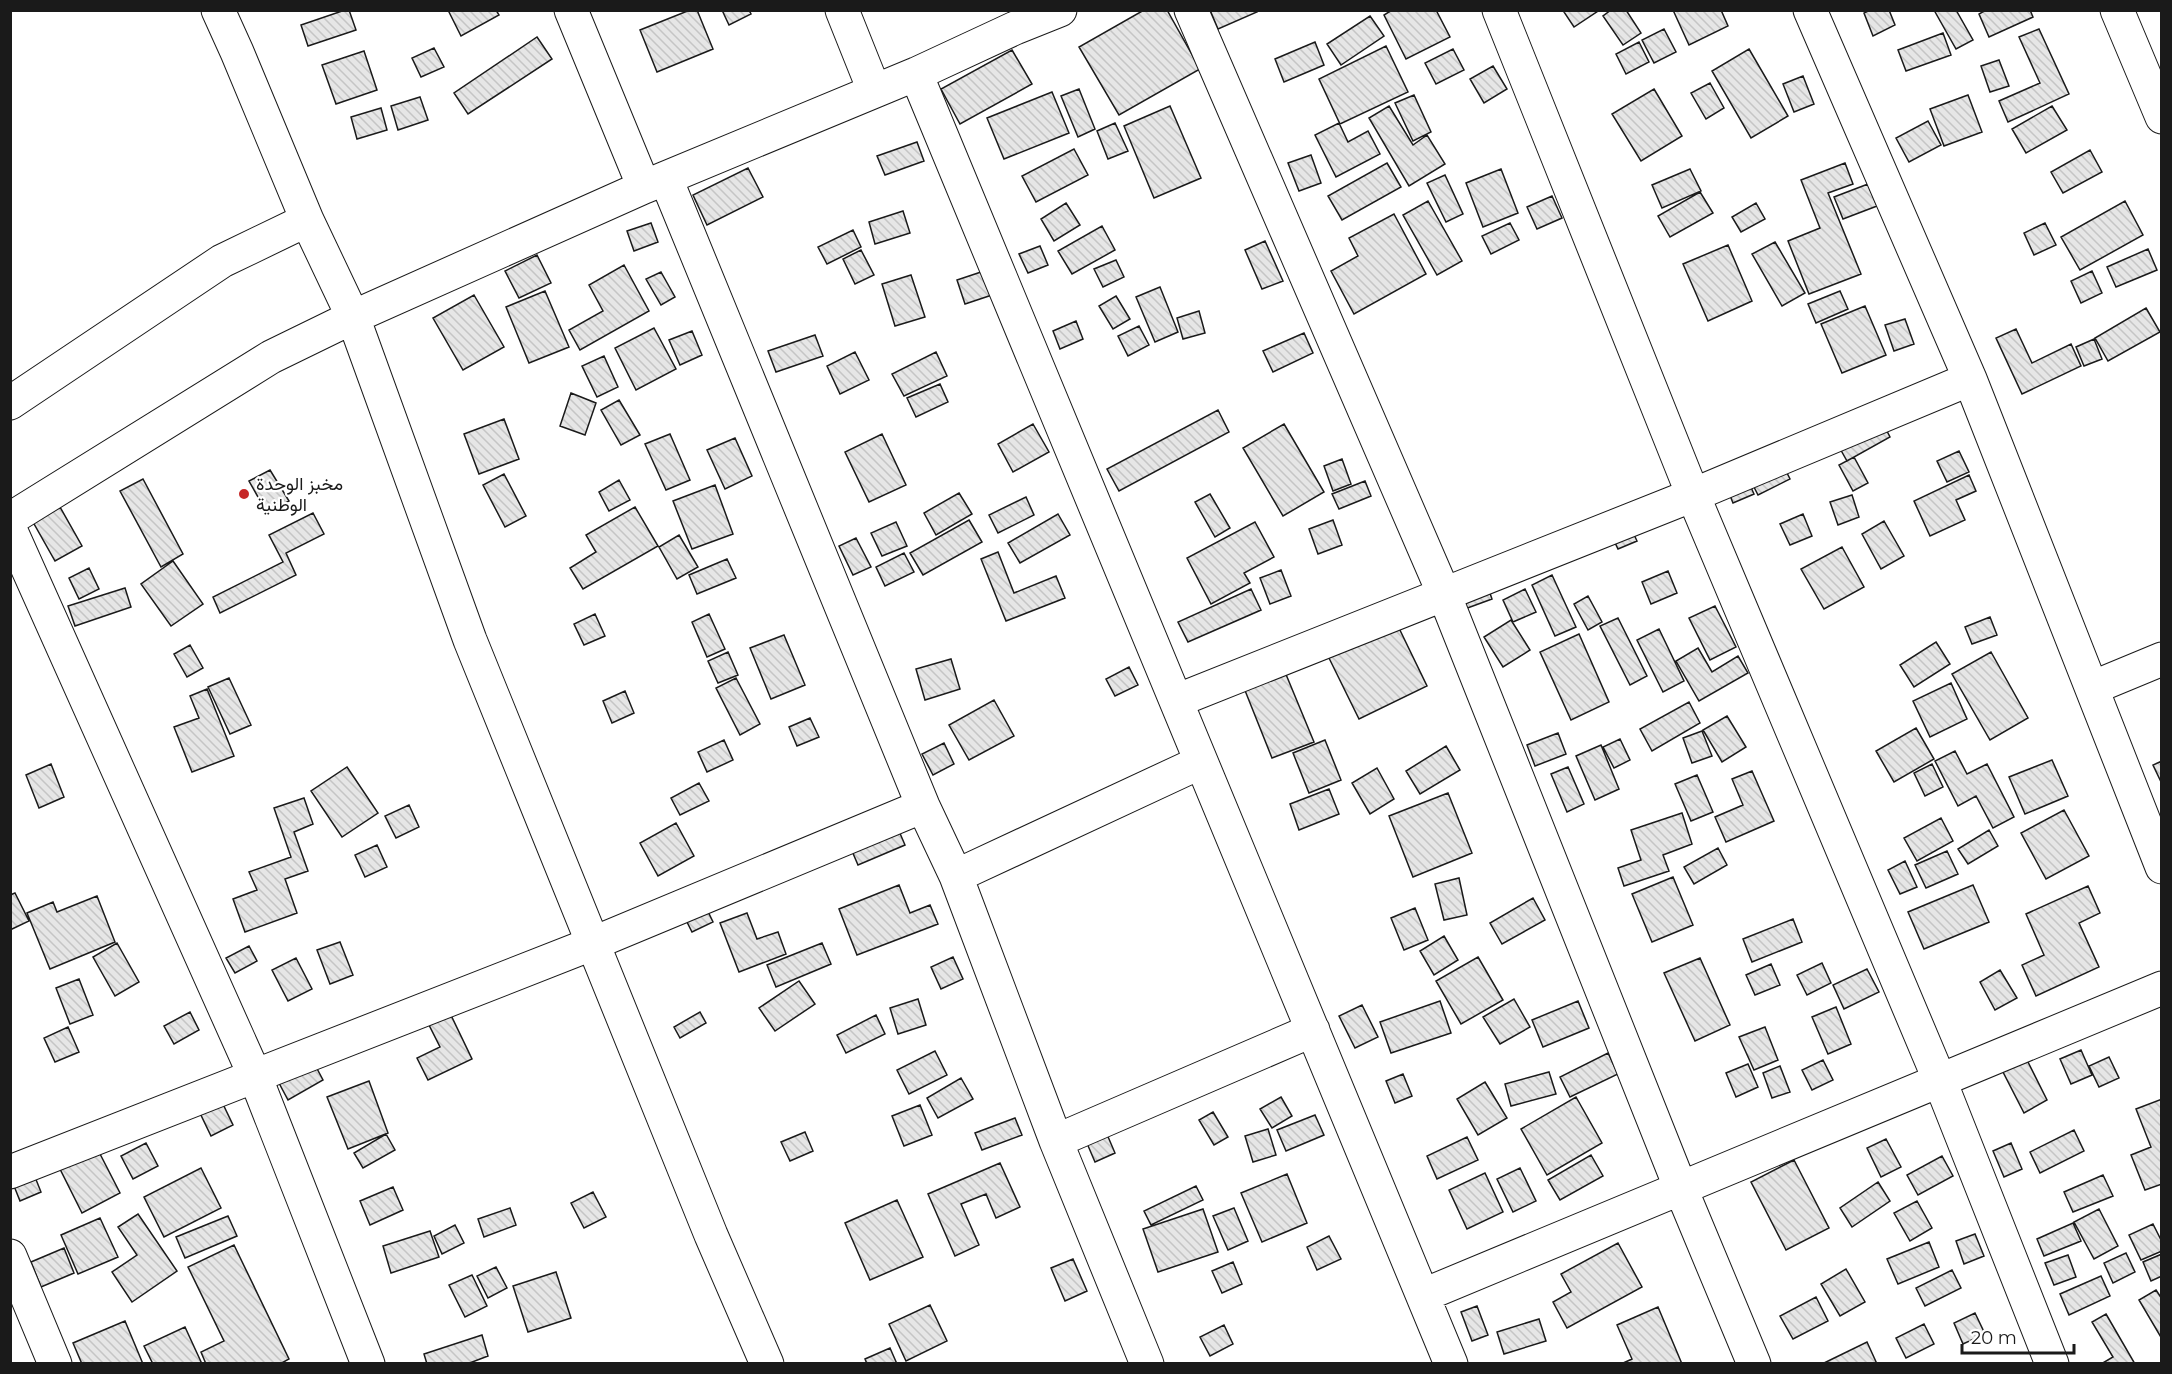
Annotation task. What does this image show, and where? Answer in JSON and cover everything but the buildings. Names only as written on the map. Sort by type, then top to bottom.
[{"type":"street","points":[[218,10],[307,220],[353,317],[470,640],[711,1235],[767,1364]]},
{"type":"street","points":[[571,10],[655,183],[923,806],[956,876],[1056,1141],[1147,1364]]},
{"type":"street","points":[[842,10],[874,90]]},
{"type":"street","points":[[10,519],[271,357],[353,317],[655,183],[916,74],[1015,28],[1060,10]]},
{"type":"street","points":[[1191,10],[1444,594],[1681,1189],[1754,1364]]},
{"type":"street","points":[[1499,10],[1693,495],[1940,1081],[2052,1364]]},
{"type":"street","points":[[1810,10],[1970,379],[2162,867]]},
{"type":"street","points":[[2117,10],[2162,117]]},
{"type":"street","points":[[916,74],[1424,1296],[1450,1364]]},
{"type":"street","points":[[10,403],[222,261],[307,220]]},
{"type":"street","points":[[1176,701],[1693,495],[1970,379]]},
{"type":"street","points":[[10,529],[255,1076],[368,1364]]},
{"type":"street","points":[[2092,688],[2162,659]]},
{"type":"street","points":[[956,876],[1201,762]]},
{"type":"street","points":[[10,1172],[594,943],[923,806]]},
{"type":"street","points":[[1424,1296],[2162,988]]},
{"type":"street","points":[[1056,1141],[1313,1030]]},
{"type":"street","points":[[10,1256],[55,1364]]},
{"type":"place","name":"مخبز الوحدة الوطنية","points":[[244,494]]}]
